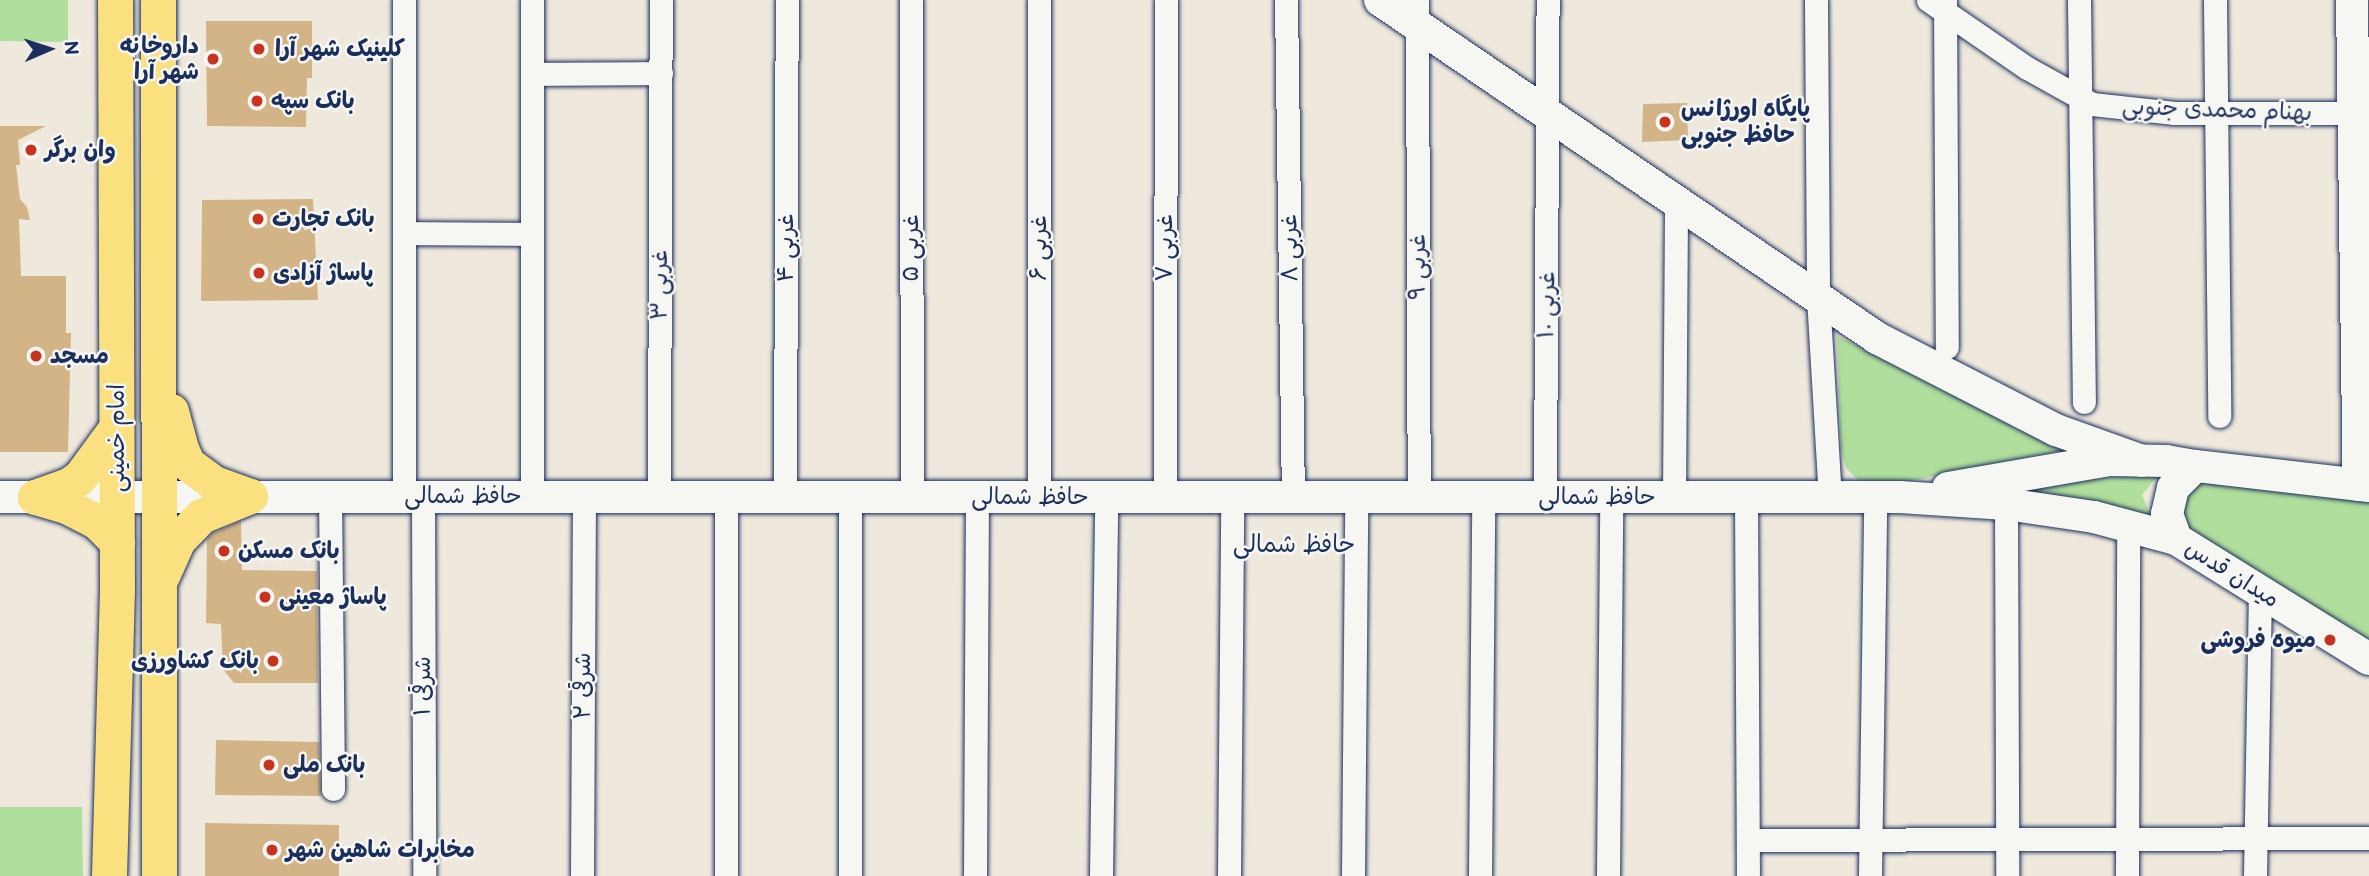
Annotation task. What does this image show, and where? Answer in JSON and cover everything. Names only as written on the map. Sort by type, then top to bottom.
[{"type":"main road","name":"امام خمینی","points":[[109,876],[117,590],[115,0]]},
{"type":"main road","points":[[1380,0],[1417,20],[1877,338],[2056,430],[2142,461]]},
{"type":"main road","points":[[2196,466],[2364,485],[2362,113],[2353,0]]},
{"type":"main road","name":"امام خمینی","points":[[158,1],[159,876]]},
{"type":"main road","points":[[159,345],[174,428],[188,464],[214,483],[250,496]]},
{"type":"main road","points":[[35,497],[70,484],[80,477],[116,428]]},
{"type":"main road","name":"حافظ شمالی","points":[[1888,497],[2110,460],[2196,466]]},
{"type":"main road","name":"میدان قدس","points":[[2196,466],[2173,488],[2168,500],[2170,527],[2176,540],[2365,655]]},
{"type":"main road","points":[[159,583],[178,540],[201,516],[250,496]]},
{"type":"main road","name":"حافظ شمالی","points":[[0,497],[1888,497],[2006,504],[2094,517],[2176,540]]},
{"type":"main road","points":[[35,497],[66,506],[96,521],[117,542]]},
{"type":"main road","points":[[117,590],[127,569],[132,570],[138,580],[145,663],[158,686]]},
{"type":"street","points":[[404,0],[404,233],[532,234]]},
{"type":"street","points":[[532,0],[532,496]]},
{"type":"street","name":"۳ غربی","points":[[659,496],[661,0]]},
{"type":"street","name":"۴ غربی","points":[[785,496],[787,0]]},
{"type":"street","name":"۵ غربی","points":[[911,0],[912,497]]},
{"type":"street","name":"۶ غربی","points":[[1039,0],[1039,497]]},
{"type":"street","name":"۷ غربی","points":[[1166,0],[1166,497]]},
{"type":"street","name":"۸ غربی","points":[[1286,0],[1293,497]]},
{"type":"street","name":"۱۰ غربی","points":[[1545,497],[1548,0]]},
{"type":"street","points":[[1816,0],[1818,297],[1830,497]]},
{"type":"street","points":[[2079,0],[2084,402]]},
{"type":"street","points":[[2215,0],[2219,416]]},
{"type":"street","points":[[1939,4],[1947,346]]},
{"type":"street","name":"بهنام محمدی جنوبی","points":[[1939,4],[2027,68],[2092,104],[2218,113],[2362,113]]},
{"type":"street","name":"۹ غربی","points":[[1417,20],[1419,497]]},
{"type":"street","points":[[532,74],[661,73]]},
{"type":"street","points":[[1674,497],[1676,200]]},
{"type":"street","name":"۱ شرقی","points":[[404,233],[424,876]]},
{"type":"street","points":[[330,496],[333,789]]},
{"type":"street","name":"۲ شرقی","points":[[582,876],[584,496]]},
{"type":"street","points":[[726,496],[726,876]]},
{"type":"street","points":[[850,497],[850,876]]},
{"type":"street","points":[[975,876],[977,497]]},
{"type":"street","points":[[1101,876],[1106,497]]},
{"type":"street","points":[[1230,876],[1232,497]]},
{"type":"street","points":[[1353,876],[1356,497]]},
{"type":"street","points":[[1480,876],[1483,497]]},
{"type":"street","points":[[1608,876],[1611,497]]},
{"type":"street","points":[[1746,497],[1748,876]]},
{"type":"street","points":[[1870,876],[1888,497]]},
{"type":"street","points":[[2006,504],[2007,876]]},
{"type":"street","points":[[2127,876],[2128,527]]},
{"type":"street","points":[[2255,876],[2260,591]]},
{"type":"street","points":[[1748,840],[2127,841],[2369,838]]},
{"type":"green space","points":[[0,0],[68,0],[68,42],[0,41]]},
{"type":"green space","points":[[1837,336],[2069,449],[1891,485],[1860,482],[1846,468],[1841,449]]},
{"type":"green space","points":[[2160,473],[2142,495],[2153,521],[1987,489]]},
{"type":"green space","points":[[2195,482],[2369,500],[2369,639],[2186,530],[2177,499]]},
{"type":"green space","points":[[0,807],[82,807],[83,876],[0,876]]},
{"type":"building","points":[[206,21],[312,21],[312,78],[307,78],[306,127],[207,126]]},
{"type":"building","name":"پایگاه اورژانس حافظ جنوبی","points":[[1687,103],[1688,140],[1642,142],[1643,104]]},
{"type":"building","name":"مسجد","points":[[0,126],[46,126],[18,140],[20,165],[16,165],[20,199],[27,207],[30,220],[19,219],[21,276],[66,276],[66,333],[71,333],[68,452],[0,452]]},
{"type":"building","points":[[313,199],[318,300],[201,301],[202,200]]},
{"type":"building","points":[[241,521],[242,570],[317,571],[318,683],[234,683],[223,669],[221,624],[206,623],[207,539],[213,533]]},
{"type":"building","name":"بانک ملی","points":[[216,740],[319,742],[321,796],[215,795]]},
{"type":"building","name":"مخابرات شاهین شهر","points":[[205,823],[339,825],[339,876],[205,876]]},
{"type":"place","name":"کلینیک شهر آرا","points":[[259,49]]},
{"type":"place","name":"داروخانه شهر آرا","points":[[213,59]]},
{"type":"place","name":"بانک سپه","points":[[257,101]]},
{"type":"place","name":"پایگاه اورژانس حافظ جنوبی","points":[[1665,122]]},
{"type":"place","name":"وان برگر","points":[[31,150]]},
{"type":"place","name":"بانک تجارت","points":[[258,219]]},
{"type":"place","name":"پاساژ آزادی","points":[[259,273]]},
{"type":"place","name":"مسجد","points":[[36,356]]},
{"type":"place","name":"بانک مسکن","points":[[224,551]]},
{"type":"place","name":"پاساژ معینی","points":[[265,597]]},
{"type":"place","name":"میوه فروشی","points":[[2330,640]]},
{"type":"place","name":"بانک کشاورزی","points":[[273,661]]},
{"type":"place","name":"بانک ملی","points":[[269,765]]},
{"type":"place","name":"مخابرات شاهین شهر","points":[[272,850]]},
{"type":"district","name":"حافظ شمالی","points":[[1294,545]]}]
